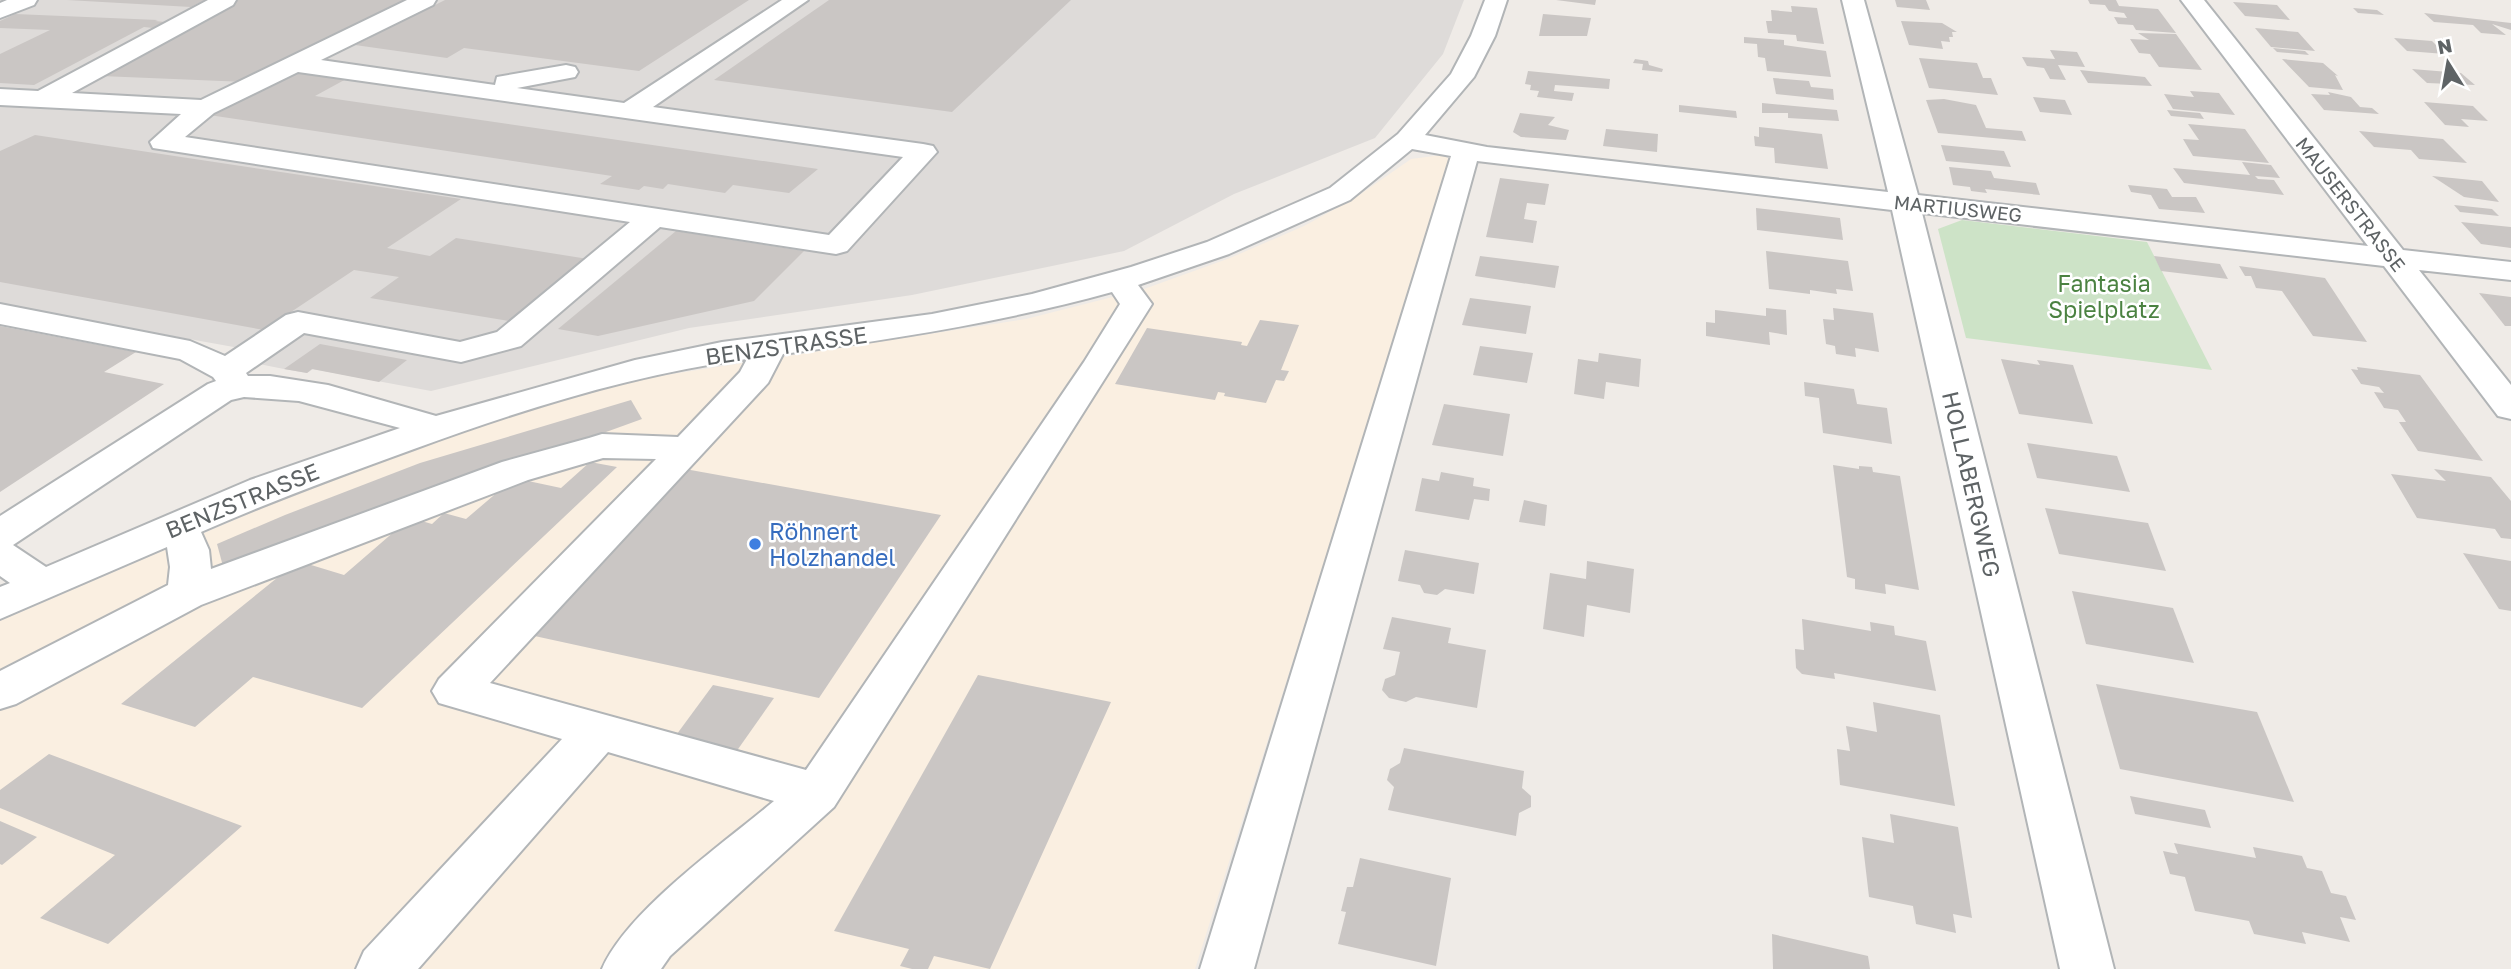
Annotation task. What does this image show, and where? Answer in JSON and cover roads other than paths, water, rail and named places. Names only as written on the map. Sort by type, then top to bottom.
[{"type":"street","points":[[0,11],[26,0]]},
{"type":"street","points":[[43,99],[225,0]]},
{"type":"street","points":[[303,60],[629,111],[923,152],[836,245],[163,142],[205,108],[425,0]]},
{"type":"street","points":[[629,111],[797,0]]},
{"type":"street","name":"BENZSTRASSE","points":[[0,604],[264,489],[488,410],[635,370],[770,345],[932,324],[1036,303],[1218,248],[1340,194],[1407,140],[1462,77],[1483,36],[1496,0]]},
{"type":"street","name":"HOLLABERGWEG","points":[[1853,0],[1905,202],[2087,969]]},
{"type":"street","name":"MAUSERSTRASSE","points":[[2192,0],[2511,408]]},
{"type":"street","points":[[303,60],[507,82],[566,72]]},
{"type":"street","points":[[0,97],[205,108]]},
{"type":"street","name":"MARTIUSWEG","points":[[1407,140],[1466,152],[2511,271]]},
{"type":"street","points":[[1227,969],[1466,152]]},
{"type":"street","points":[[0,535],[220,391],[298,322],[461,352],[509,339],[653,217]]},
{"type":"street","points":[[629,969],[651,939],[817,793],[1129,315],[1135,300],[1119,280]]},
{"type":"street","points":[[0,314],[190,351],[232,378],[364,405],[436,428]]},
{"type":"street","points":[[770,345],[756,376],[455,691],[817,793]]},
{"type":"street","points":[[0,692],[186,594],[515,471],[602,446],[688,449]]},
{"type":"street","points":[[177,525],[191,557],[191,578],[186,594]]},
{"type":"street","points":[[0,555],[41,584]]},
{"type":"street","points":[[383,969],[597,733]]},
{"type":"place","name":"Röhnert Holzhandel","points":[[755,544]]},
{"type":"park label","name":"Fantasia Spielplatz","points":[[2104,296]]}]
